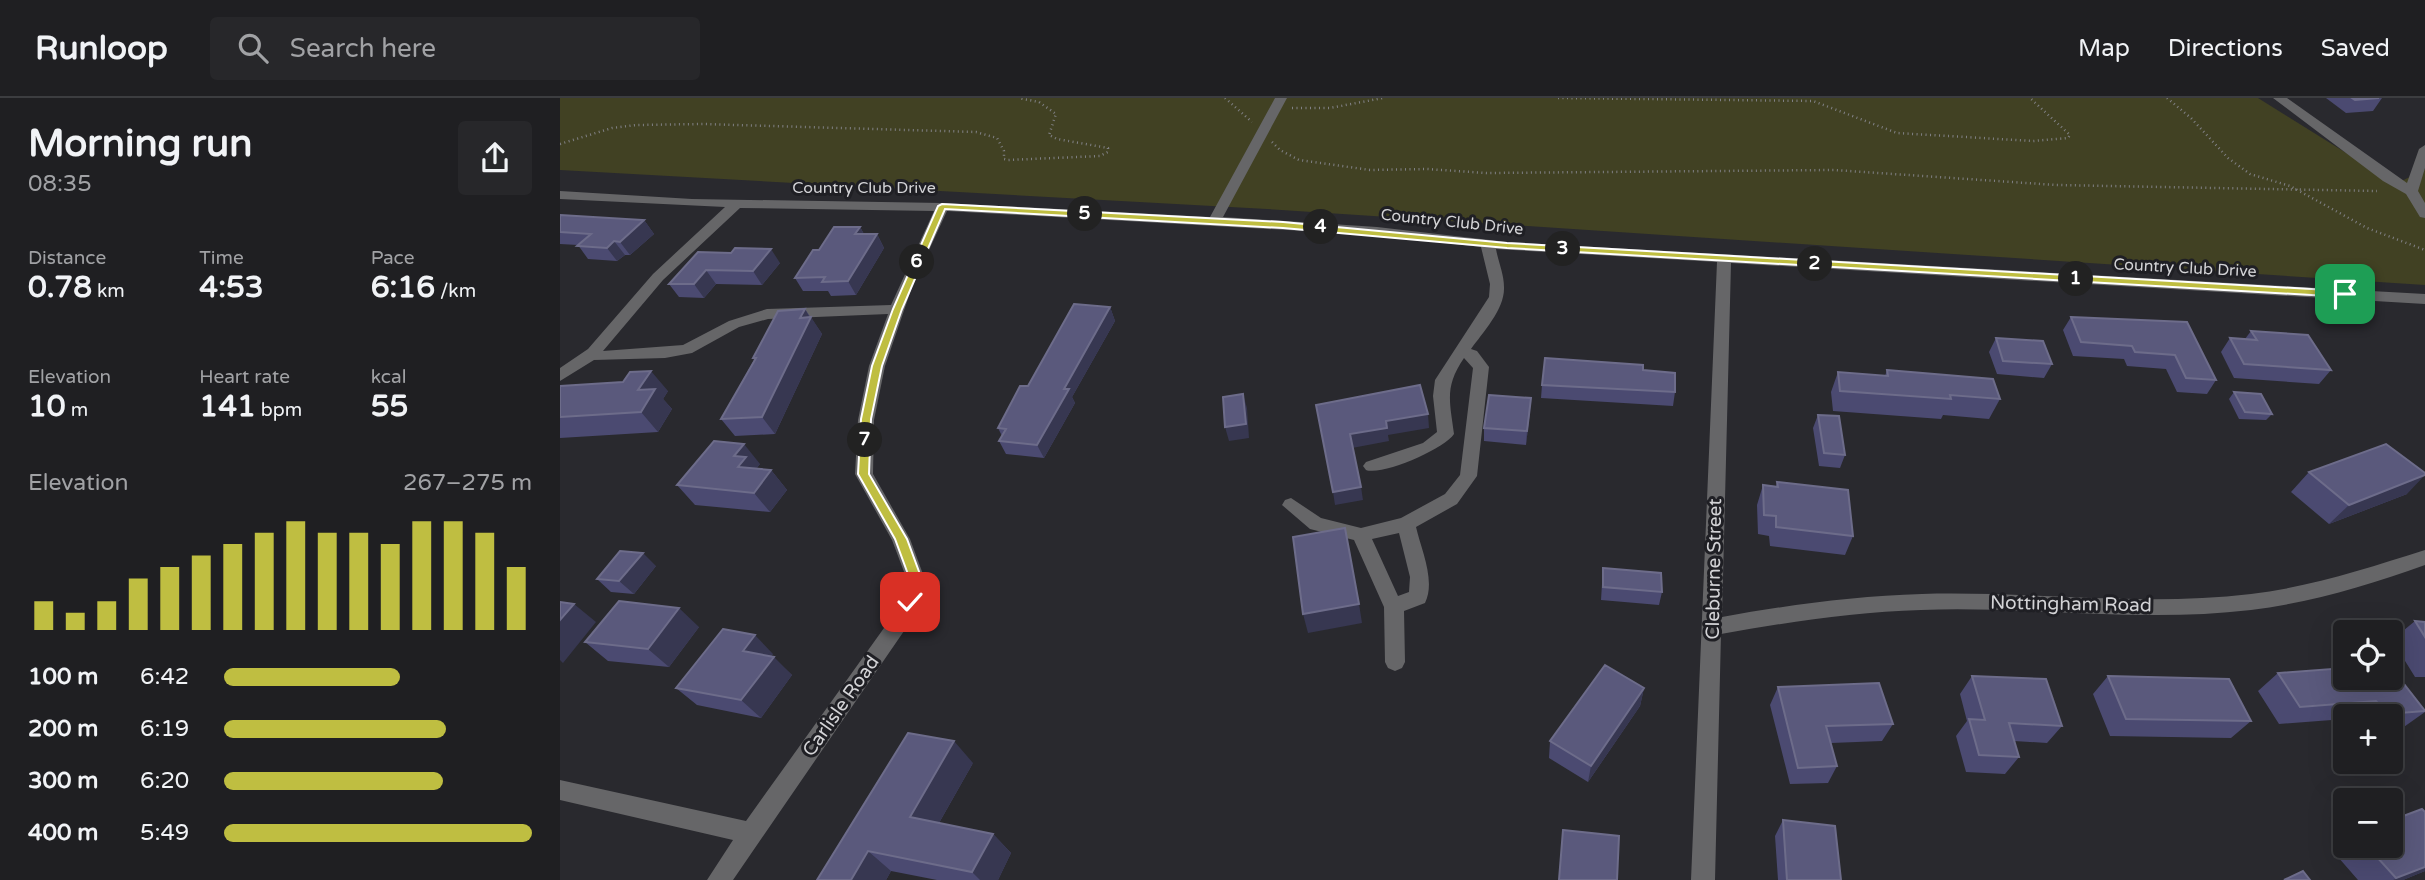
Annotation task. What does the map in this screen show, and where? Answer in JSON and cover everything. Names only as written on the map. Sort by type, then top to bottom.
[{"type":"street","points":[[2279,98],[2388,178],[2410,191],[2425,214]]},
{"type":"street","points":[[1214,221],[1279,102]]},
{"type":"street","points":[[2410,191],[2425,149]]},
{"type":"street","name":"Country Club Drive","points":[[560,195],[737,204],[942,206],[1214,221],[1377,232],[1488,244],[2425,299]]},
{"type":"street","points":[[560,376],[595,352],[658,277],[737,204]]},
{"type":"street","name":"Carlisle Road","points":[[719,880],[908,609],[915,577],[901,539],[864,474],[866,419],[877,366],[942,206]]},
{"type":"street","points":[[1371,466],[1429,447],[1446,434],[1441,389],[1461,351],[1469,344],[1496,298],[1497,283],[1488,244]]},
{"type":"street","name":"Cleburne Street","points":[[1703,880],[1713,627],[1716,428],[1724,259]]},
{"type":"street","points":[[595,352],[597,356],[606,357],[687,349],[734,324],[767,314],[898,309]]},
{"type":"street","points":[[1291,505],[1316,524],[1361,535],[1406,524],[1451,499],[1468,476],[1481,368],[1472,355],[1461,351]]},
{"type":"street","points":[[1394,606],[1418,597],[1419,577],[1406,524]]},
{"type":"street","points":[[1361,535],[1384,590],[1394,606],[1395,662]]},
{"type":"street","name":"Nottingham Road","points":[[1713,627],[1807,610],[1922,602],[2171,606],[2251,602],[2366,578],[2425,557]]},
{"type":"street","points":[[560,790],[753,834]]},
{"type":"path","points":[[560,144],[612,128],[703,124],[976,132],[997,138],[1004,151],[1004,159],[1008,160],[1100,156],[1108,152],[1108,148],[1057,139],[1049,135],[1056,114],[1039,102],[1018,98]]},
{"type":"path","points":[[1225,98],[1280,150],[1299,160],[1370,170],[1499,173],[1834,170],[1859,174],[2056,185],[2410,191]]},
{"type":"path","points":[[1279,102],[1303,109],[1330,108],[1384,98]]},
{"type":"path","points":[[1558,98],[1813,101],[1897,132],[2033,141],[2068,138],[2070,135],[2030,98]]},
{"type":"path","points":[[2167,98],[2191,118],[2228,158],[2250,174],[2299,191],[2367,228],[2425,250]]},
{"type":"shaded area","points":[[560,98],[2258,98],[2396,184],[2425,169],[2425,285],[1267,209],[560,170]]},
{"type":"building","points":[[560,215],[644,220],[620,242],[614,241],[607,248],[577,246],[591,234],[560,232]]},
{"type":"building","points":[[834,227],[860,227],[855,234],[877,234],[848,281],[822,282],[825,277],[795,278],[813,250],[819,250]]},
{"type":"building","points":[[735,248],[771,249],[753,271],[706,270],[694,284],[669,284],[698,252],[731,253]]},
{"type":"building","points":[[1074,304],[1110,307],[1064,389],[1069,389],[1037,445],[999,441],[1006,429],[998,428],[1020,386],[1028,386]]},
{"type":"building","points":[[805,309],[800,318],[811,317],[762,417],[721,419],[756,358],[753,358],[778,311]]},
{"type":"building","points":[[2071,317],[2187,322],[2216,380],[2186,378],[2175,355],[2135,352],[2132,346],[2081,342]]},
{"type":"building","points":[[2251,331],[2308,335],[2331,370],[2244,364],[2230,338],[2257,340]]},
{"type":"building","points":[[1996,338],[2043,341],[2052,364],[2003,361]]},
{"type":"building","points":[[1545,358],[1643,365],[1643,370],[1675,373],[1675,392],[1542,385]]},
{"type":"building","points":[[1887,370],[1993,379],[2000,399],[1950,395],[1951,399],[1840,391],[1838,372],[1888,376]]},
{"type":"building","points":[[651,371],[638,390],[655,389],[641,412],[560,417],[560,386],[623,382],[630,372]]},
{"type":"building","points":[[1420,385],[1428,414],[1386,421],[1387,428],[1350,434],[1361,487],[1333,492],[1316,405]]},
{"type":"building","points":[[2234,392],[2261,394],[2272,414],[2245,412]]},
{"type":"building","points":[[1243,394],[1246,424],[1225,427],[1223,397]]},
{"type":"building","points":[[1489,395],[1531,398],[1527,431],[1484,428]]},
{"type":"building","points":[[1818,415],[1839,416],[1845,455],[1824,453]]},
{"type":"building","points":[[714,441],[744,444],[734,456],[746,457],[738,467],[771,470],[754,493],[677,485]]},
{"type":"building","points":[[2386,444],[2425,475],[2349,505],[2309,472]]},
{"type":"building","points":[[1777,482],[1848,490],[1853,536],[1776,527],[1776,516],[1764,515],[1763,485],[1778,487]]},
{"type":"building","points":[[1345,528],[1359,604],[1303,614],[1293,537]]},
{"type":"building","points":[[620,551],[643,553],[619,581],[597,579]]},
{"type":"building","points":[[1603,568],[1661,573],[1662,592],[1603,587]]},
{"type":"building","points":[[619,601],[679,608],[648,649],[585,642]]},
{"type":"building","points":[[560,602],[574,604],[560,620]]},
{"type":"building","points":[[2415,621],[2425,622],[2425,637]]},
{"type":"building","points":[[723,629],[755,635],[743,651],[774,657],[741,700],[676,688]]},
{"type":"building","points":[[1605,665],[1644,688],[1591,766],[1550,741]]},
{"type":"building","points":[[2333,669],[2333,690],[2403,690],[2403,683],[2425,711],[2403,713],[2403,704],[2379,704],[2376,701],[2300,707],[2278,673]]},
{"type":"building","points":[[1972,676],[2046,679],[2062,726],[2009,723],[2019,757],[1979,755],[1969,719],[1985,720]]},
{"type":"building","points":[[2108,676],[2229,679],[2251,721],[2126,719]]},
{"type":"building","points":[[1879,683],[1893,724],[1826,726],[1837,766],[1798,768],[1778,687]]},
{"type":"building","points":[[908,733],[954,741],[910,817],[993,834],[972,872],[868,851],[851,880],[817,880]]},
{"type":"building","points":[[2422,809],[2425,812],[2425,867],[2396,878],[2378,858],[2403,858],[2403,816]]},
{"type":"building","points":[[1783,820],[1835,826],[1841,880],[1787,880]]},
{"type":"building","points":[[1563,830],[1619,836],[1617,880],[1559,880]]},
{"type":"building","points":[[2303,871],[2310,880],[2284,880]]},
{"type":"route","points":[[910,602],[915,577],[901,539],[864,474],[866,419],[877,366],[905,287],[942,206],[1283,225],[1507,246],[2345,294]]}]
